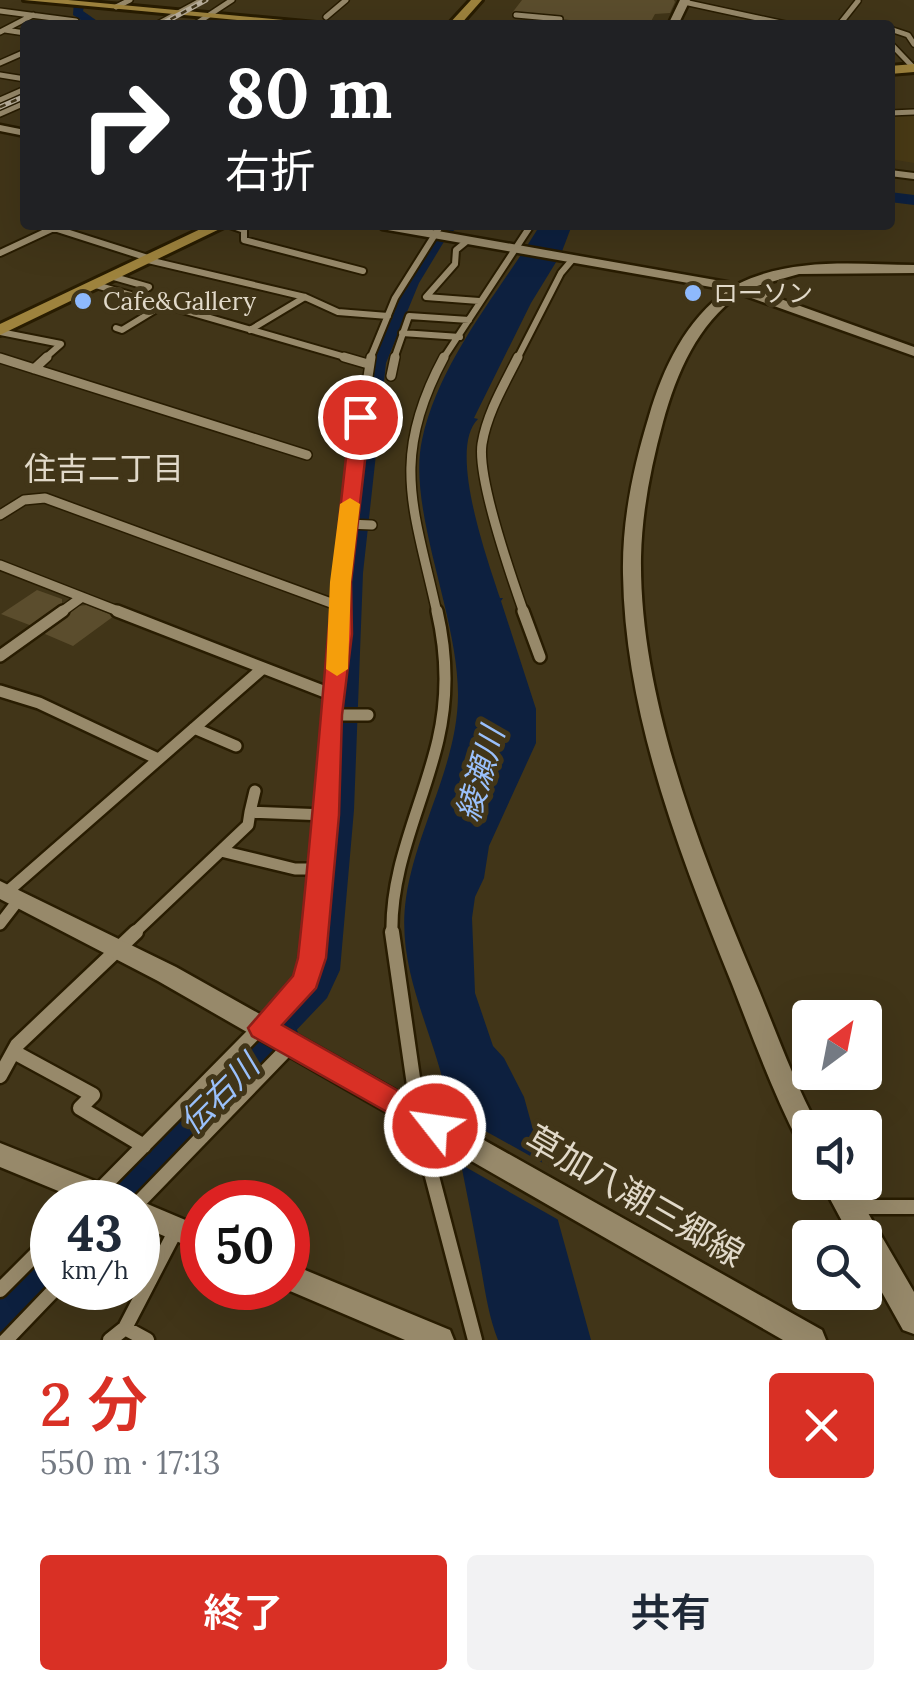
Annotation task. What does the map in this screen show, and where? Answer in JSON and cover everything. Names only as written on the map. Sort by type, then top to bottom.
[{"type":"main road","points":[[30,0],[264,20]]},
{"type":"main road","points":[[459,20],[477,0]]},
{"type":"main road","points":[[0,331],[211,230]]},
{"type":"street","points":[[116,7],[130,0]]},
{"type":"street","points":[[165,20],[202,0]]},
{"type":"street","points":[[201,20],[232,0]]},
{"type":"street","points":[[330,20],[346,0]]},
{"type":"street","points":[[684,1],[768,20]]},
{"type":"street","points":[[1,12],[70,20]]},
{"type":"street","points":[[512,20],[517,14],[560,19]]},
{"type":"street","points":[[23,20],[33,15]]},
{"type":"street","points":[[902,33],[914,30]]},
{"type":"street","points":[[895,31],[914,44]]},
{"type":"street","points":[[895,49],[913,69]]},
{"type":"street","points":[[0,253],[51,230]]},
{"type":"street","points":[[66,230],[150,260],[304,297],[338,312],[469,320]]},
{"type":"street","points":[[244,230],[244,240],[363,271]]},
{"type":"street","points":[[402,1108],[415,1092],[411,1044],[393,958],[394,900],[433,760],[446,683],[443,632],[415,503],[412,436],[424,398],[480,301],[528,230]]},
{"type":"street","points":[[157,1180],[277,1036],[310,971],[322,869],[347,524],[368,364],[398,287],[441,233],[467,241],[738,288],[914,352]]},
{"type":"street","points":[[467,241],[456,250],[455,264],[426,297],[480,301]]},
{"type":"street","points":[[540,657],[503,554],[481,449],[490,412],[568,259]]},
{"type":"street","points":[[798,1110],[740,975],[676,796],[651,708],[632,580],[636,497],[666,388],[700,321],[738,288],[784,274],[914,269]]},
{"type":"street","points":[[114,276],[150,287],[134,296]]},
{"type":"street","points":[[96,285],[368,364]]},
{"type":"street","points":[[250,330],[304,297]]},
{"type":"street","points":[[116,328],[122,330],[163,305]]},
{"type":"street","points":[[391,376],[408,316]]},
{"type":"street","points":[[0,331],[61,344],[34,369]]},
{"type":"street","points":[[402,333],[460,337]]},
{"type":"street","points":[[0,358],[308,456]]},
{"type":"street","points":[[0,515],[24,500],[45,498],[342,607]]},
{"type":"street","points":[[347,524],[372,524]]},
{"type":"street","points":[[0,565],[332,694]]},
{"type":"street","points":[[0,656],[82,597]]},
{"type":"street","points":[[0,924],[9,893],[263,668]]},
{"type":"street","points":[[0,691],[39,703],[158,758]]},
{"type":"street","points":[[332,715],[364,715]]},
{"type":"street","points":[[194,728],[236,746]]},
{"type":"street","points":[[0,1076],[14,1052],[248,825],[255,791]]},
{"type":"street","points":[[250,812],[326,815]]},
{"type":"street","points":[[221,851],[294,869],[322,869]]},
{"type":"street","name":"草加八潮三郷線","points":[[9,893],[119,948],[277,1036],[811,1340]]},
{"type":"street","points":[[116,1180],[144,1146],[277,1036]]},
{"type":"street","points":[[14,1052],[93,1095],[80,1108],[144,1146]]},
{"type":"street","points":[[431,1124],[423,1142],[474,1340]]},
{"type":"street","points":[[0,1155],[57,1180]]},
{"type":"street","points":[[845,1200],[914,1320]]},
{"type":"street","points":[[872,1200],[914,1207]]},
{"type":"street","points":[[110,1340],[125,1328],[180,1247]]},
{"type":"street","points":[[0,1290],[30,1260]]},
{"type":"street","points":[[310,1285],[438,1340]]},
{"type":"street","points":[[6,1340],[35,1310]]},
{"type":"street","points":[[125,1328],[147,1340]]},
{"type":"shaded area","points":[[522,0],[675,2],[670,13],[655,14],[652,20],[570,20],[512,13]]},
{"type":"shaded area","points":[[914,113],[914,163],[895,160],[895,114]]},
{"type":"shaded area","points":[[37,590],[62,599],[62,604],[32,626],[1,614]]},
{"type":"shaded area","points":[[87,605],[114,616],[73,646],[45,634],[78,606]]},
{"type":"water","points":[[442,230],[454,230],[419,283],[386,363],[363,573],[354,810],[340,970],[327,998],[268,1060],[250,1049],[307,991],[321,952],[347,581],[373,363],[402,293]]},
{"type":"water","name":"綾瀬川","points":[[537,230],[570,230],[474,418],[478,419],[470,434],[467,454],[468,479],[480,533],[536,709],[536,743],[489,846],[472,918],[475,993],[493,1046],[504,1058],[524,1097],[591,1340],[498,1340],[488,1308],[445,1089],[406,948],[404,923],[411,872],[451,746],[458,694],[450,631],[421,498],[419,467],[430,410],[473,327]]},
{"type":"pier","points":[[444,1108],[550,1167],[564,1223],[455,1161]]},
{"type":"waterway","name":"伝右川","points":[[80,0],[77,12],[89,20]]},
{"type":"waterway","points":[[895,198],[914,200]]},
{"type":"waterway","name":"伝右川","points":[[133,1180],[282,1032]]},
{"type":"waterway","name":"伝右川","points":[[0,1315],[30,1284]]},
{"type":"railway","points":[[169,20],[206,0]]},
{"type":"railway","points":[[0,107],[20,98]]},
{"type":"slow traffic","points":[[337,669],[340,582],[350,504]]},
{"type":"place","name":"ローソン","points":[[693,293]]},
{"type":"place","name":"Cafe&Gallery","points":[[83,301]]},
{"type":"district","name":"住吉二丁目","points":[[104,468]]},
{"type":"route","points":[[360,417],[340,582],[338,664],[330,715],[326,815],[310,971],[293,998],[262,1028],[435,1126]]}]
